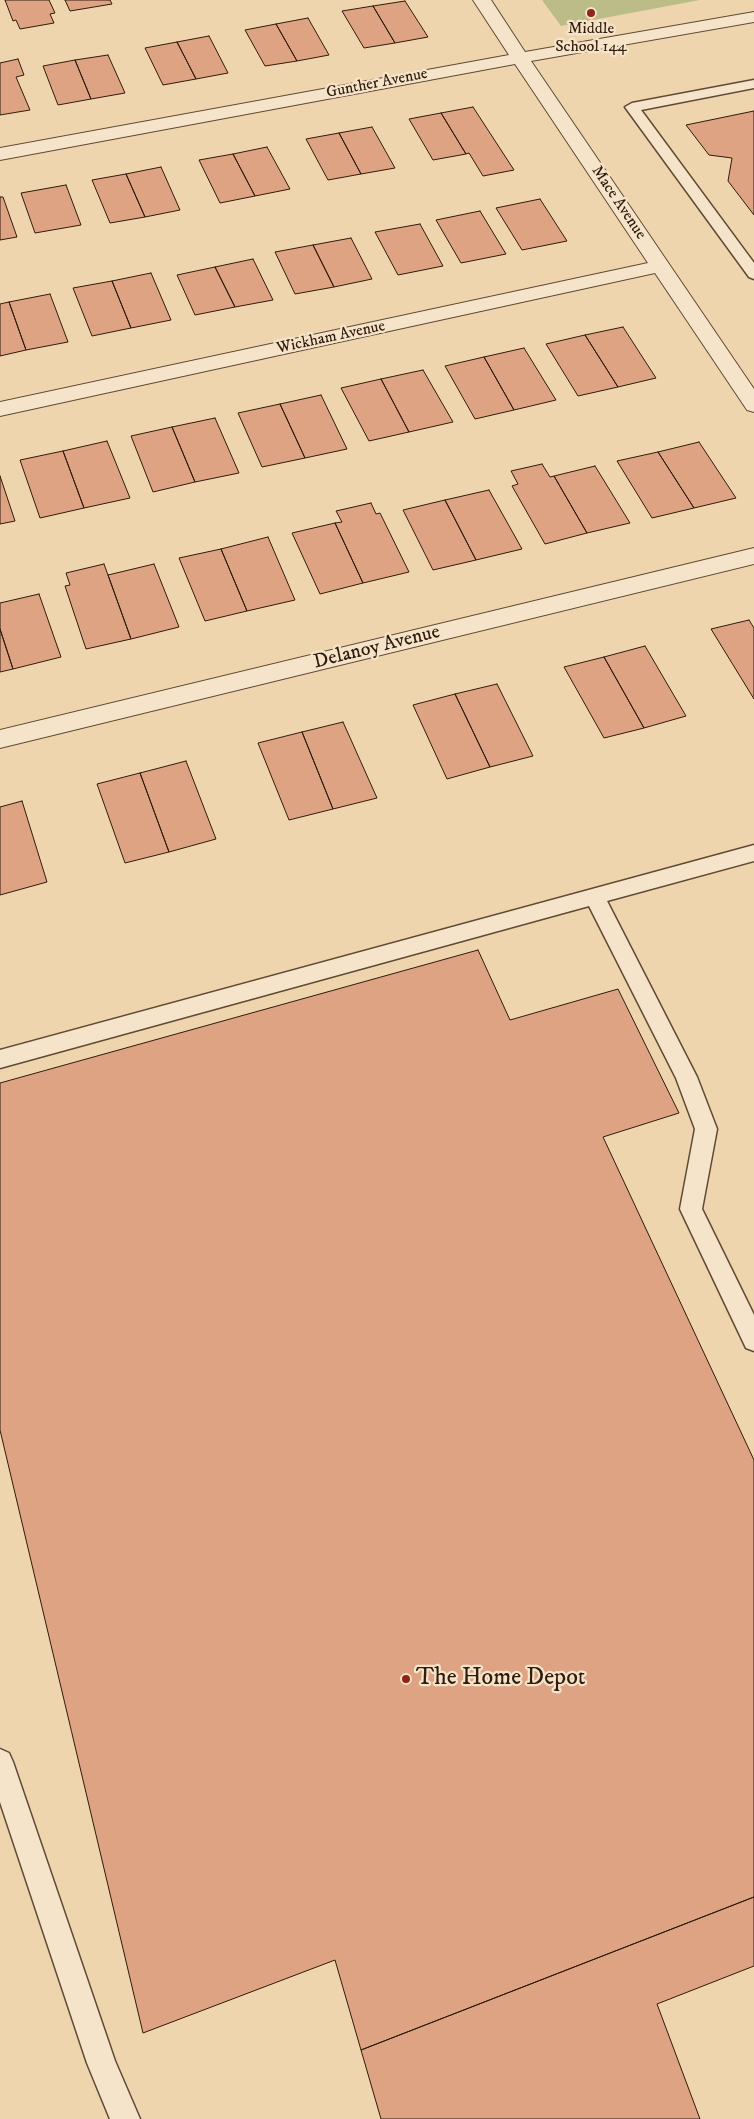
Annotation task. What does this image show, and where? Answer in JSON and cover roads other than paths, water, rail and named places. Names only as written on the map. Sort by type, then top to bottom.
[{"type":"street","name":"Mace Avenue","points":[[482,0],[754,405]]},
{"type":"street","name":"Gunther Avenue","points":[[0,154],[754,18]]},
{"type":"street","name":"Wickham Avenue","points":[[0,409],[661,266]]},
{"type":"street","name":"Delanoy Avenue","points":[[0,739],[754,556]]},
{"type":"lane","points":[[754,84],[632,107],[754,274]]},
{"type":"lane","points":[[0,1060],[754,853]]},
{"type":"lane","points":[[595,897],[686,1077],[706,1130],[691,1209],[754,1340]]},
{"type":"lane","points":[[0,1762],[101,2062],[125,2119]]},
{"type":"place","name":"Middle School 144","points":[[591,13]]},
{"type":"place","name":"The Home Depot","points":[[406,1679]]}]
